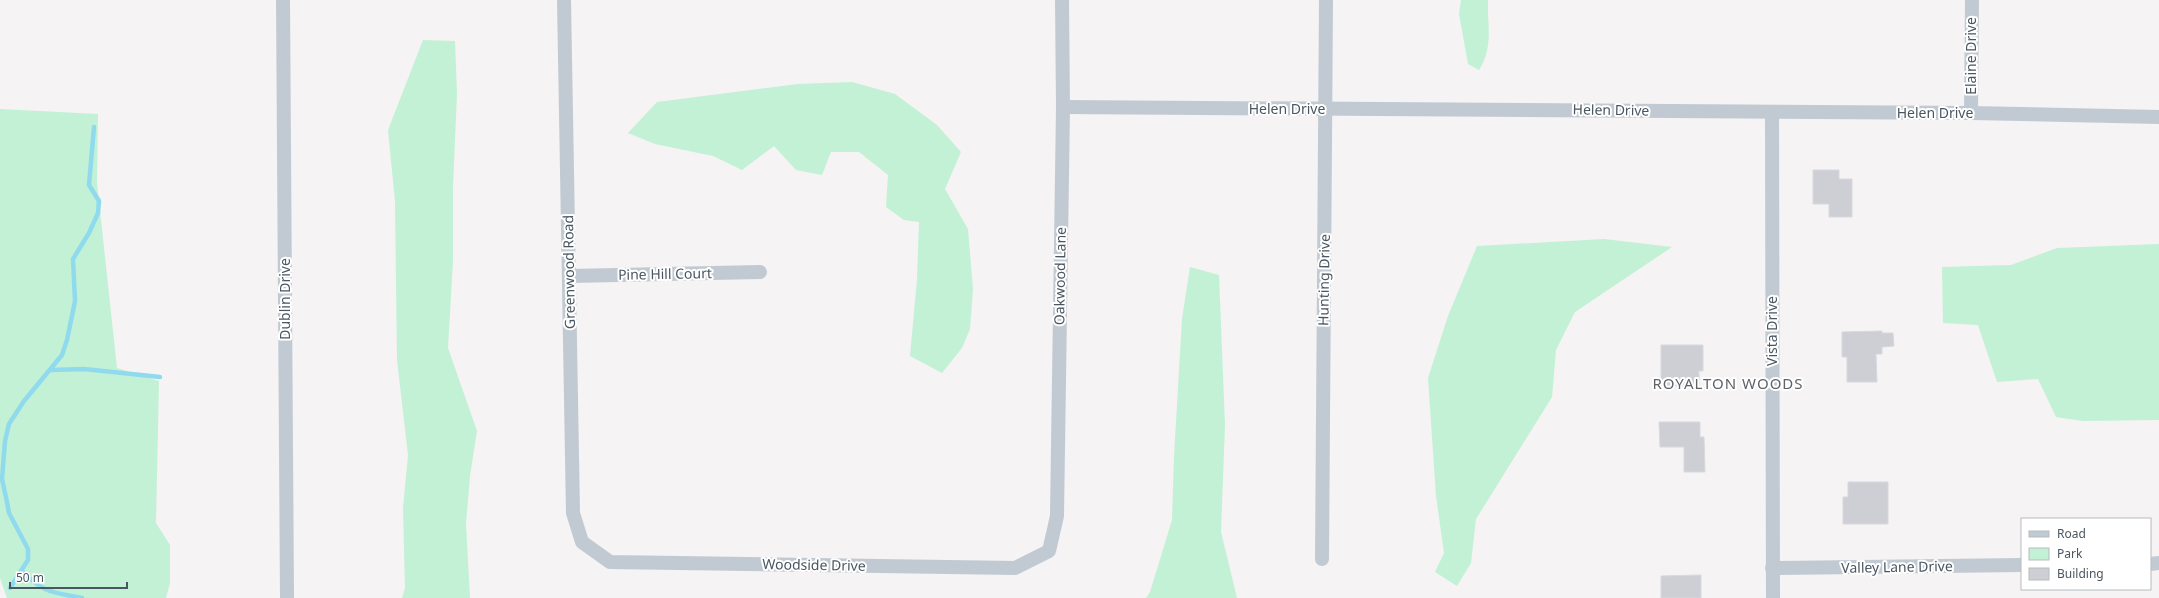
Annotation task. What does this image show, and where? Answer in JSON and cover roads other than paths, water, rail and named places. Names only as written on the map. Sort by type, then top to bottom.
[{"type":"street","name":"Dublin Drive","points":[[283,0],[287,598]]},
{"type":"street","name":"Greenwood Road","points":[[564,0],[573,513],[582,542]]},
{"type":"street","name":"Oakwood Lane","points":[[1049,551],[1057,516],[1063,107],[1062,0]]},
{"type":"street","name":"Hunting Drive","points":[[1322,560],[1326,0]]},
{"type":"street","name":"Elaine Drive","points":[[1972,0],[1972,112]]},
{"type":"street","name":"Helen Drive","points":[[1063,107],[1972,112],[2159,117]]},
{"type":"street","name":"Vista Drive","points":[[1772,112],[1773,598]]},
{"type":"street","name":"Pine Hill Court","points":[[570,276],[760,272]]},
{"type":"street","name":"Woodside Drive","points":[[582,542],[610,562],[1015,568],[1049,551]]},
{"type":"street","name":"Valley Lane Drive","points":[[1772,568],[2021,565]]},
{"type":"waterway","points":[[10,588],[28,560],[28,549],[9,513],[2,479],[5,441],[9,424],[24,401],[62,355],[67,340],[75,301],[73,259],[89,233],[98,213],[99,201],[89,185],[94,127]]},
{"type":"waterway","points":[[51,370],[84,369],[160,377]]},
{"type":"waterway","points":[[22,571],[30,579],[49,591],[82,598]]},
{"type":"district","name":"ROYALTON WOODS","points":[[1728,384]]}]
